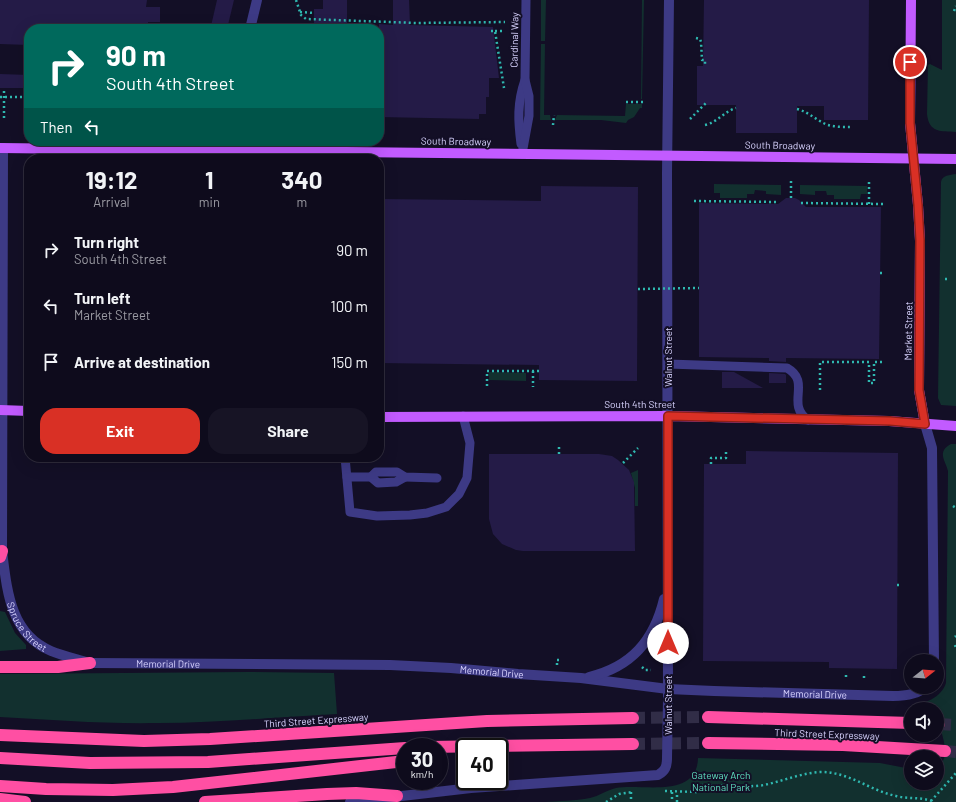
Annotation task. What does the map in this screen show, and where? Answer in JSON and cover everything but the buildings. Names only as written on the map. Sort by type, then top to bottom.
[{"type":"highway","points":[[0,667],[58,667],[90,663]]},
{"type":"highway","name":"Third Street Expressway","points":[[708,717],[904,723]]},
{"type":"highway","name":"Third Street Expressway","points":[[0,735],[144,741],[217,738],[480,721],[633,718]]},
{"type":"highway","name":"Third Street Expressway","points":[[708,743],[843,745],[945,751]]},
{"type":"highway","points":[[508,746],[633,744]]},
{"type":"highway","points":[[0,758],[90,763],[193,762],[396,749]]},
{"type":"highway","points":[[0,786],[46,789],[113,790],[173,787],[396,762]]},
{"type":"highway","points":[[205,802],[327,794],[397,796]]},
{"type":"highway","points":[[0,799],[25,802]]},
{"type":"main road","name":"Market Street","points":[[911,0],[910,116],[920,240],[919,390],[925,424]]},
{"type":"main road","name":"South Broadway","points":[[2,148],[956,159]]},
{"type":"main road","points":[[1,410],[24,411]]},
{"type":"main road","name":"South 4th Street","points":[[384,417],[668,416],[890,421],[956,426]]},
{"type":"street","points":[[251,24],[257,0]]},
{"type":"street","name":"Walnut Street","points":[[397,796],[471,788],[652,776],[658,775],[664,771],[667,764],[669,0]]},
{"type":"street","name":"Spruce Street","points":[[2,148],[1,554],[13,611],[27,636],[37,644],[50,651],[90,663]]},
{"type":"street","name":"Market Street","points":[[925,424],[932,448],[934,654]]},
{"type":"street","points":[[581,678],[599,674],[617,667],[640,650],[649,638],[658,620],[668,583]]},
{"type":"street","name":"Memorial Drive","points":[[90,663],[390,665],[581,678],[668,689],[893,696],[913,694]]},
{"type":"street","points":[[350,802],[397,796]]},
{"type":"lane","name":"Cardinal Way","points":[[522,154],[529,116],[529,96],[525,80],[526,0]]},
{"type":"lane","points":[[668,364],[787,368],[793,371],[797,376],[799,410],[808,420]]},
{"type":"lane","points":[[346,462],[350,512],[377,516],[410,515],[427,513],[446,506],[459,494],[467,478],[470,444],[463,416]]},
{"type":"lane","points":[[347,477],[370,477],[378,483],[396,482],[405,477],[438,478]]},
{"type":"path","points":[[296,0],[303,18],[306,19],[417,22],[505,22]]},
{"type":"path","points":[[954,11],[956,6]]},
{"type":"path","points":[[300,12],[314,13]]},
{"type":"path","points":[[491,31],[505,31]]},
{"type":"path","points":[[495,31],[504,88]]},
{"type":"path","points":[[696,38],[702,42],[702,60],[705,60],[704,66]]},
{"type":"path","points":[[4,88],[4,118]]},
{"type":"path","points":[[0,97],[24,97]]},
{"type":"path","points":[[626,102],[645,102]]},
{"type":"path","points":[[690,119],[706,102]]},
{"type":"path","points":[[705,125],[713,122],[729,110],[736,108]]},
{"type":"path","points":[[797,109],[808,112],[827,125],[850,127]]},
{"type":"path","points":[[553,125],[554,115]]},
{"type":"path","points":[[791,181],[791,198]]},
{"type":"path","points":[[869,182],[869,207]]},
{"type":"path","points":[[694,201],[779,202]]},
{"type":"path","points":[[801,202],[883,204]]},
{"type":"path","points":[[638,289],[699,288]]},
{"type":"path","points":[[820,390],[820,362],[869,362],[869,382],[874,383],[874,362],[882,362]]},
{"type":"path","points":[[487,386],[487,371],[539,371]]},
{"type":"path","points":[[533,371],[533,387]]},
{"type":"path","points":[[559,444],[559,454]]},
{"type":"path","points":[[623,464],[638,448]]},
{"type":"path","points":[[711,464],[711,458],[726,458],[726,449]]},
{"type":"path","points":[[642,667],[645,670],[651,670]]},
{"type":"path","points":[[665,791],[700,792],[703,785],[755,786],[780,781],[801,774],[832,772],[853,778],[885,793],[896,796],[922,798],[931,801],[956,773]]},
{"type":"path","points":[[606,802],[619,794],[632,792],[631,802]]},
{"type":"path","points":[[672,792],[672,802]]},
{"type":"path","points":[[677,792],[677,802]]},
{"type":"green space","points":[[541,0],[546,0],[545,41],[541,41]]},
{"type":"green space","points":[[642,0],[644,0],[641,99]]},
{"type":"green space","points":[[942,0],[956,0],[956,132],[941,131],[933,128],[930,125],[927,114],[928,65],[930,64],[942,70]]},
{"type":"green space","points":[[541,44],[545,44],[544,115],[550,115],[551,120],[540,120]]},
{"type":"green space","points":[[626,104],[642,104],[642,108],[640,108],[634,117],[626,123],[601,120],[555,120],[557,115],[625,116]]},
{"type":"green space","points":[[956,174],[956,406],[941,405],[938,398],[941,182],[943,178]]},
{"type":"green space","points":[[714,184],[781,185],[781,195],[766,194],[766,191],[755,190],[754,194],[747,194],[747,198],[720,198],[720,193],[714,193]]},
{"type":"green space","points":[[800,185],[867,186],[867,194],[861,194],[860,199],[834,199],[834,195],[827,195],[826,191],[815,191],[815,195],[800,194]]},
{"type":"green space","points":[[489,372],[526,373],[526,381],[489,380]]},
{"type":"green space","name":"Gateway Arch National Park","points":[[951,444],[956,444],[956,802],[544,802],[590,798],[616,788],[666,787],[678,785],[688,780],[695,771],[698,758],[880,763],[904,768],[904,790],[944,790],[944,702],[927,702],[939,694],[944,694],[946,683],[948,471],[943,453],[946,447]]},
{"type":"green space","points":[[638,470],[638,506],[635,506],[635,488],[631,473]]},
{"type":"green space","points":[[0,611],[5,612],[15,633],[26,645],[26,649],[0,651]]},
{"type":"green space","points":[[246,672],[334,673],[337,714],[180,723],[98,722],[0,717],[0,674]]},
{"type":"tunnel","points":[[633,718],[708,717]]},
{"type":"tunnel","points":[[944,724],[956,725]]},
{"type":"tunnel","points":[[633,744],[708,743]]},
{"type":"tunnel","points":[[945,751],[956,752]]},
{"type":"route","points":[[668,643],[668,416],[890,421],[925,424],[919,390],[920,240],[910,123],[910,62]]}]
